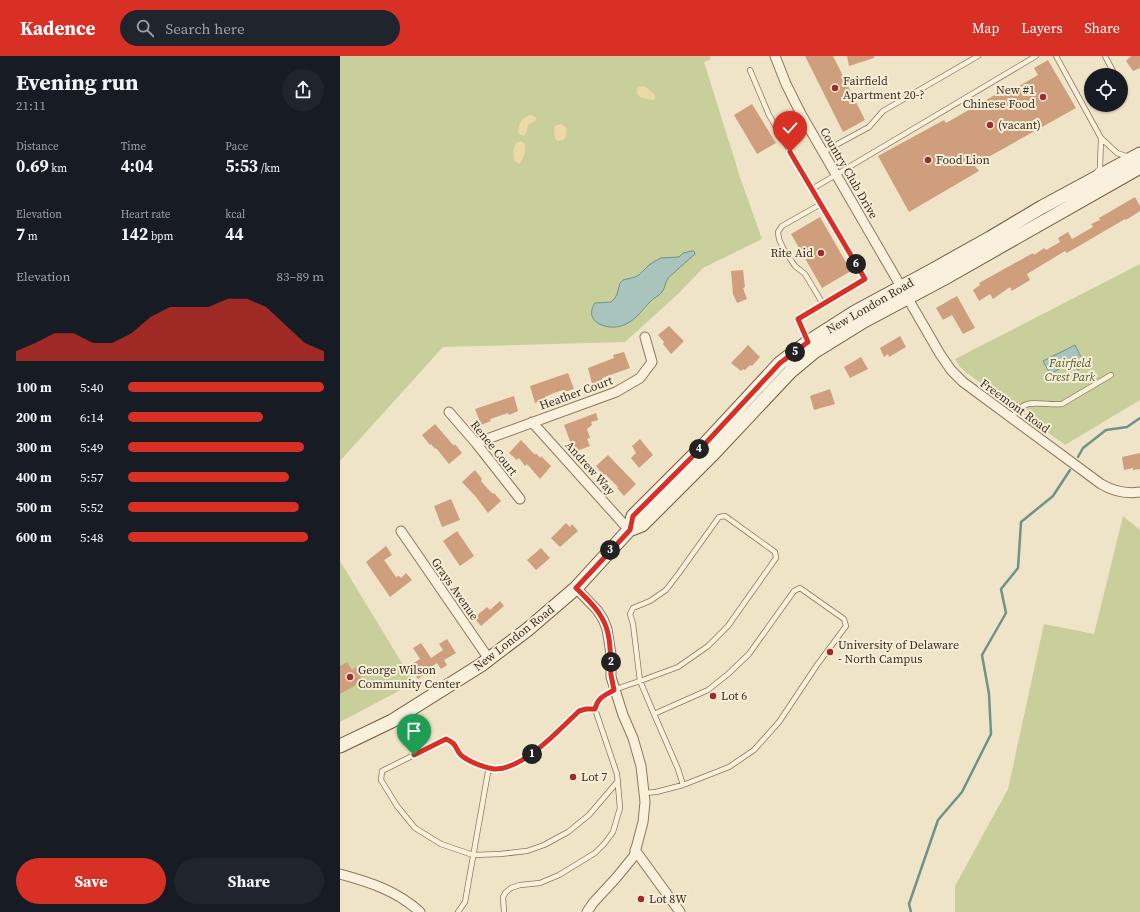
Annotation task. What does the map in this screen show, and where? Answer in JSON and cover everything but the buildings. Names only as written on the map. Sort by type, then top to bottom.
[{"type":"main road","name":"New London Road","points":[[630,530],[633,516],[703,446],[780,363],[808,342],[855,312],[970,249],[1092,179],[1138,159]]},
{"type":"main road","name":"New London Road","points":[[340,746],[392,721],[489,659],[527,630],[576,588],[630,530],[642,525],[712,455],[790,372],[820,349],[864,322],[908,298],[1138,159]]},
{"type":"street","name":"Country Club Drive","points":[[775,56],[792,97],[908,298]]},
{"type":"street","name":"Freemont Road","points":[[908,298],[950,370],[962,382],[1101,484],[1127,493],[1140,492]]},
{"type":"street","name":"Heather Court","points":[[476,443],[616,392],[640,378],[652,362],[645,337]]},
{"type":"street","name":"Renee Court","points":[[449,412],[476,443],[520,499]]},
{"type":"street","name":"Andrew Way","points":[[532,422],[630,530]]},
{"type":"street","name":"Grays Avenue","points":[[401,532],[489,659]]},
{"type":"street","points":[[576,588],[597,610],[607,629],[611,654],[611,677],[623,715],[633,738],[641,766],[645,802],[643,822],[634,856],[587,912]]},
{"type":"street","points":[[635,850],[680,912]]},
{"type":"street","points":[[340,874],[370,882],[396,894],[420,912]]},
{"type":"lane","points":[[823,152],[869,127],[883,111],[978,56]]},
{"type":"lane","points":[[812,189],[1036,56]]},
{"type":"lane","points":[[1056,56],[1101,138],[1117,153],[1138,159]]},
{"type":"lane","points":[[1105,56],[1112,68]]},
{"type":"lane","points":[[750,70],[769,115],[865,279],[798,319],[808,342]]},
{"type":"lane","points":[[1092,179],[1100,168],[1101,138]]},
{"type":"lane","points":[[821,204],[782,226],[778,232],[783,248],[795,266],[805,274],[823,304]]},
{"type":"lane","points":[[1011,418],[1025,405],[1062,404],[1111,375]]},
{"type":"lane","points":[[504,912],[503,897],[511,888],[520,885],[540,883],[559,875],[595,853],[604,844],[612,832],[620,808],[618,781],[615,767],[595,709],[601,697],[614,690],[640,681],[678,667],[708,646],[728,626],[776,558],[775,552],[725,516],[719,517],[680,573],[666,590],[650,601],[633,608],[630,614],[633,624],[640,681],[678,768],[683,785]]},
{"type":"lane","points":[[644,793],[656,792],[683,785],[729,766],[754,750],[779,722],[817,665],[846,626],[844,619],[800,588],[794,591],[749,654],[728,674],[708,690],[654,714]]},
{"type":"lane","points":[[458,912],[465,902],[488,772],[493,769],[523,760],[533,754],[579,711],[595,709]]},
{"type":"lane","points":[[493,769],[471,761],[461,755],[454,742],[446,739],[382,771],[381,780],[397,806],[415,828],[441,844],[473,855],[527,852],[544,845],[568,832],[589,815],[618,781]]},
{"type":"green space","points":[[340,56],[710,56],[711,59],[704,62],[741,180],[762,239],[703,268],[679,293],[625,342],[443,347],[340,461]]},
{"type":"green space","name":"Fairfield Crest Park","points":[[1140,264],[1140,400],[1065,445],[967,373],[960,367],[955,359]]},
{"type":"green space","points":[[1123,516],[1140,530],[1140,912],[955,912],[955,886],[1008,789],[1044,624],[1094,634]]},
{"type":"green space","points":[[340,561],[414,683],[340,722]]},
{"type":"sand","points":[[642,86],[654,94],[655,98],[653,100],[643,98],[637,94],[637,88]]},
{"type":"sand","points":[[530,115],[536,117],[536,120],[528,125],[524,136],[520,135],[518,129],[520,123],[524,118]]},
{"type":"sand","points":[[562,124],[567,129],[566,136],[563,140],[557,141],[555,138],[554,127]]},
{"type":"sand","points":[[521,141],[525,144],[525,150],[519,164],[514,160],[513,151],[516,143]]},
{"type":"water","points":[[694,251],[695,254],[668,278],[662,292],[631,321],[622,326],[607,327],[595,321],[592,316],[592,310],[595,303],[611,302],[615,298],[620,283],[623,280],[639,275],[649,265],[661,258],[679,257],[683,253]]},
{"type":"water","points":[[1075,345],[1085,365],[1078,370],[1072,362],[1050,374],[1043,361]]},
{"type":"waterway","points":[[1078,457],[1083,448],[1106,430],[1127,427],[1140,418]]},
{"type":"waterway","points":[[911,912],[909,904],[938,820],[962,792],[991,734],[989,694],[982,655],[1006,613],[1001,589],[1018,568],[1021,522],[1053,496],[1070,470]]},
{"type":"place","name":"Fairfield Apartment 20-?","points":[[835,88]]},
{"type":"place","name":"New #1 Chinese Food","points":[[1043,97]]},
{"type":"place","name":"(vacant)","points":[[990,125]]},
{"type":"place","name":"Food Lion","points":[[928,160]]},
{"type":"place","name":"Rite Aid","points":[[821,253]]},
{"type":"place","name":"University of Delaware - North Campus","points":[[830,652]]},
{"type":"place","name":"George Wilson Community Center","points":[[350,677]]},
{"type":"place","name":"Lot 6","points":[[713,696]]},
{"type":"place","name":"Lot 7","points":[[573,777]]},
{"type":"place","name":"Lot 8W","points":[[641,899]]},
{"type":"route","points":[[414,755],[446,739],[454,742],[461,755],[471,761],[493,769],[513,765],[533,754],[579,711],[595,709],[601,697],[614,690],[611,677],[611,654],[607,629],[597,610],[576,588],[630,530],[633,516],[703,446],[780,363],[808,342],[798,319],[865,279],[790,152]]}]
